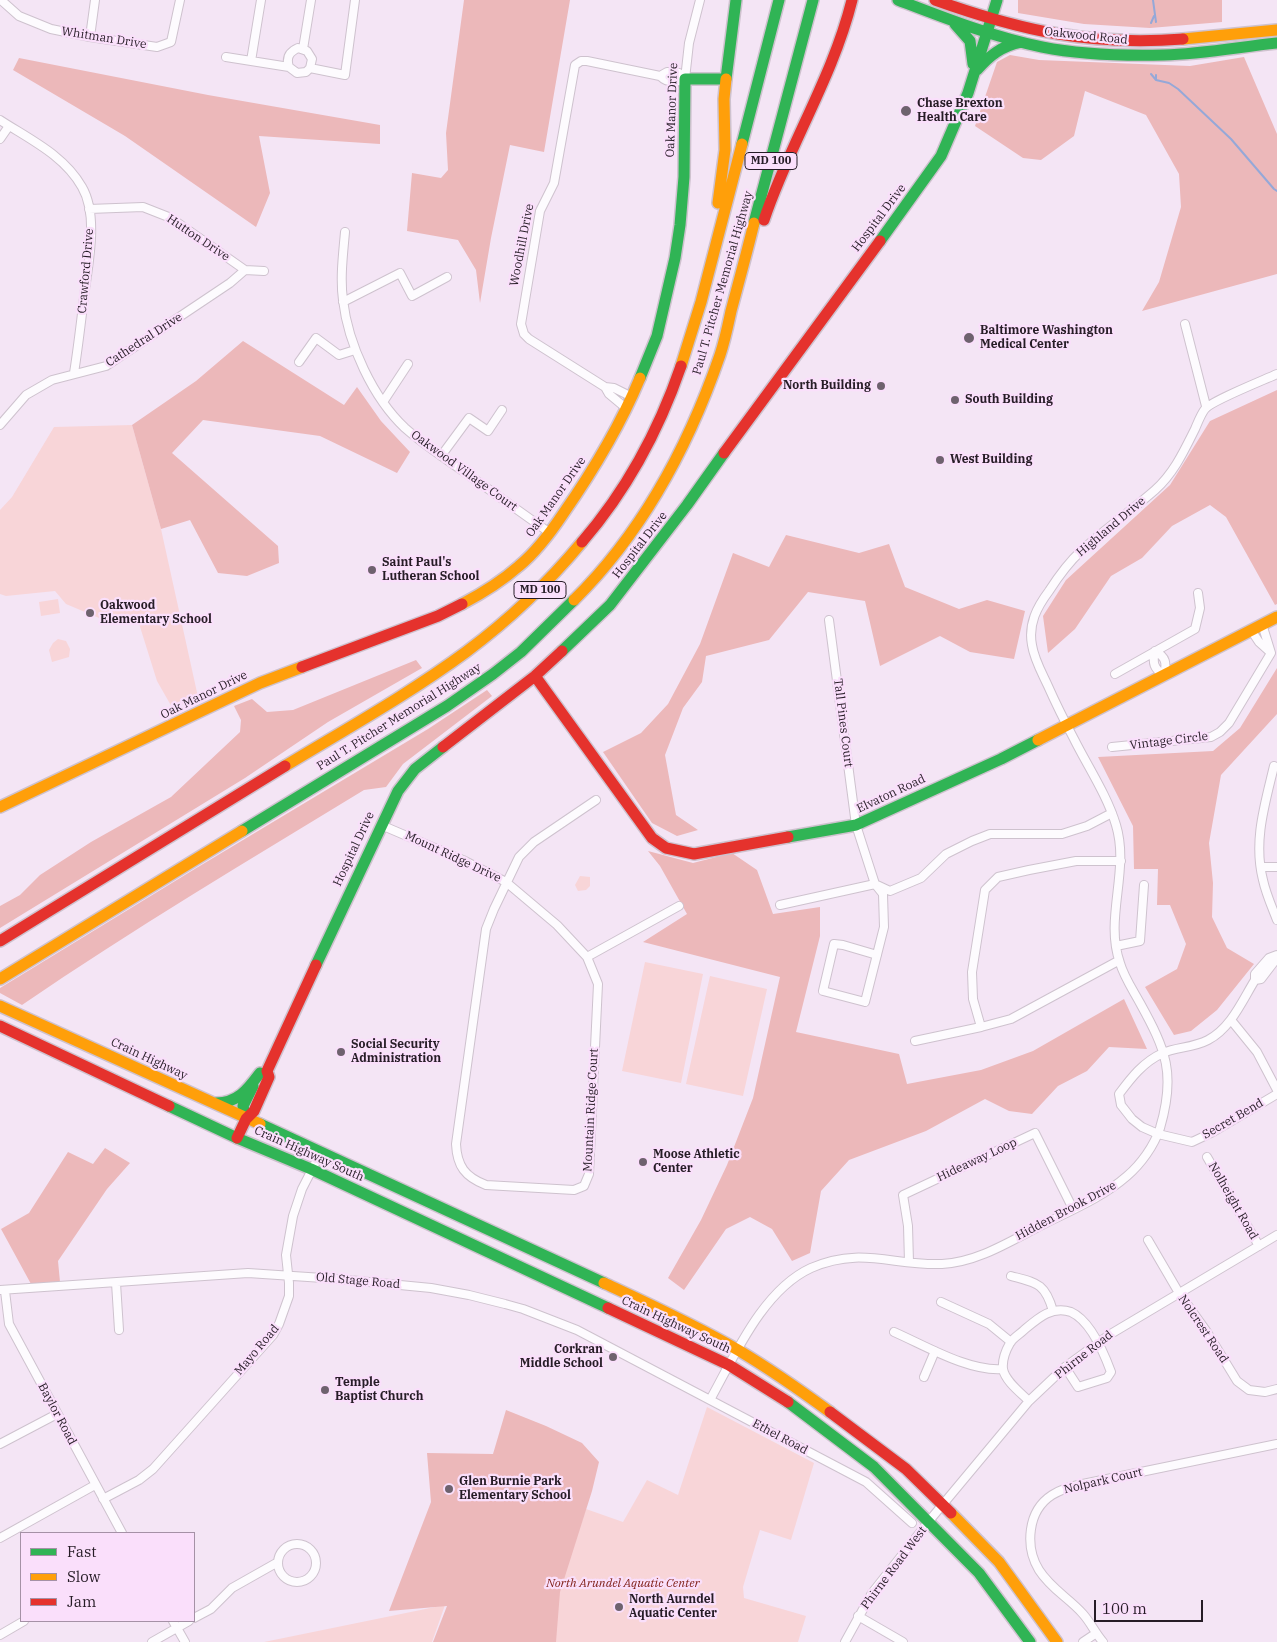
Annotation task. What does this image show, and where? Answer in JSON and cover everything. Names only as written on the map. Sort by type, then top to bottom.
[{"type":"main road","points":[[657,425],[686,344],[716,217],[725,150],[724,99],[736,0]]},
{"type":"main road","name":"Paul T. Pitcher Memorial Highway","points":[[0,941],[431,677],[470,651],[498,629],[535,595],[555,575],[585,539],[610,506],[629,475],[657,425],[678,374],[696,322],[779,0]]},
{"type":"main road","name":"Paul T. Pitcher Memorial Highway","points":[[0,979],[447,706],[521,652],[582,592],[611,559],[638,522],[662,483],[687,437],[712,378],[729,323],[813,0]]},
{"type":"main road","points":[[729,323],[765,217],[793,147],[833,60],[847,23],[852,0]]},
{"type":"main road","name":"Oakwood Road","points":[[898,0],[986,32],[1044,47],[1076,51],[1164,55],[1207,52],[1257,44],[1277,43]]},
{"type":"main road","name":"Oakwood Road","points":[[935,0],[990,19],[1045,33],[1078,38],[1129,41],[1164,40],[1277,30]]},
{"type":"main road","name":"Hospital Drive","points":[[237,1138],[246,1119],[254,1111],[269,1077],[263,1072],[398,791],[415,770],[535,676],[616,598],[687,505],[741,428],[905,208],[941,156],[973,76],[996,0]]},
{"type":"main road","points":[[950,20],[968,36],[973,52],[973,76]]},
{"type":"main road","points":[[1254,31],[1257,44]]},
{"type":"main road","points":[[1076,51],[1078,38]]},
{"type":"main road","points":[[973,76],[995,50],[1010,44],[1023,42]]},
{"type":"main road","name":"Woodhill Drive","points":[[685,79],[726,79]]},
{"type":"main road","name":"Oak Manor Drive","points":[[0,808],[260,683],[438,616],[473,598],[520,566],[550,533],[583,486],[627,409],[656,336],[675,258],[680,225],[684,177],[685,79]]},
{"type":"main road","name":"Elvaton Road","points":[[535,676],[652,838],[666,848],[677,852],[694,854],[856,825],[1001,759],[1277,617]]},
{"type":"main road","name":"Crain Highway","points":[[0,1006],[287,1137]]},
{"type":"main road","points":[[0,1026],[237,1138]]},
{"type":"main road","points":[[212,1103],[221,1104],[239,1098],[245,1094],[263,1072]]},
{"type":"main road","name":"Crain Highway South","points":[[287,1137],[673,1315],[738,1350],[804,1393],[906,1469],[983,1544],[999,1562],[1057,1642]]},
{"type":"main road","name":"Crain Highway South","points":[[237,1138],[311,1169],[729,1365],[780,1396],[874,1467],[929,1521],[979,1573],[1030,1642]]},
{"type":"street","name":"Whitman Drive","points":[[1,0],[19,16],[51,29],[157,47],[171,42],[180,0]]},
{"type":"street","points":[[90,37],[95,0]]},
{"type":"street","points":[[251,60],[261,0]]},
{"type":"street","points":[[303,49],[311,0]]},
{"type":"street","points":[[226,57],[289,67],[297,73],[302,73],[310,68],[345,75],[356,0]]},
{"type":"street","name":"Oak Manor Drive","points":[[685,79],[689,43],[700,0]]},
{"type":"street","points":[[289,67],[288,58],[293,50],[303,49],[310,54],[312,59],[310,68]]},
{"type":"street","name":"Woodhill Drive","points":[[632,398],[614,388],[605,387],[529,339],[522,328],[540,210],[554,183],[575,66],[581,61],[596,62],[660,76],[667,72],[679,73],[685,79]]},
{"type":"street","name":"Crawford Drive","points":[[0,120],[37,142],[66,166],[83,188],[90,209],[91,240],[74,373]]},
{"type":"street","points":[[0,139],[10,126]]},
{"type":"street","name":"Hutton Drive","points":[[90,209],[143,207],[164,215],[244,270]]},
{"type":"street","name":"Oakwood Village Court","points":[[345,232],[341,277],[343,302],[355,350],[368,378],[383,402],[405,428],[441,456],[550,533]]},
{"type":"street","points":[[244,270],[264,271]]},
{"type":"street","name":"Cathedral Drive","points":[[0,424],[26,394],[52,380],[106,366],[230,283],[244,270]]},
{"type":"street","points":[[343,302],[400,273],[412,296],[447,277]]},
{"type":"street","points":[[1185,324],[1206,406],[1277,374]]},
{"type":"street","points":[[299,362],[316,338],[339,355],[355,350]]},
{"type":"street","points":[[383,402],[408,364]]},
{"type":"street","name":"Woodhill Drive","points":[[605,387],[609,394],[627,409]]},
{"type":"street","name":"Highland Drive","points":[[1066,725],[1036,660],[1031,642],[1031,626],[1036,608],[1078,553],[1166,480],[1179,460],[1206,406]]},
{"type":"street","points":[[441,456],[469,418],[488,431],[502,410]]},
{"type":"street","points":[[1115,674],[1194,629],[1200,608],[1198,593]]},
{"type":"street","name":"Tall Pines Court","points":[[829,620],[856,825],[874,884],[883,894],[884,927],[877,955],[865,1002],[823,992],[834,944],[877,955]]},
{"type":"street","points":[[1262,624],[1274,653]]},
{"type":"street","points":[[1251,630],[1259,642],[1274,653]]},
{"type":"street","points":[[1155,651],[1163,656],[1167,665],[1164,675]]},
{"type":"street","name":"Vintage Circle","points":[[1112,747],[1211,737],[1220,732],[1229,723],[1274,653]]},
{"type":"street","name":"Hidden Brook Drive","points":[[710,1400],[752,1326],[777,1292],[791,1280],[812,1268],[847,1257],[942,1264],[977,1257],[1074,1209],[1117,1184],[1131,1173],[1144,1158],[1158,1134],[1167,1103],[1168,1073],[1164,1052],[1157,1034],[1118,961],[1114,916],[1121,861],[1119,837],[1112,813],[1066,725]]},
{"type":"street","points":[[1274,766],[1260,827],[1260,867],[1277,920]]},
{"type":"street","name":"Mountain Ridge Court","points":[[587,957],[598,984],[589,1174],[584,1186],[574,1190],[486,1185],[473,1180],[456,1157],[456,1144],[486,929],[519,857],[534,842],[596,800]]},
{"type":"street","points":[[780,905],[874,884],[890,891],[921,878],[946,854],[990,834],[1062,834],[1087,826],[1112,813]]},
{"type":"street","name":"Mount Ridge Drive","points":[[382,825],[463,860],[506,882],[557,925],[587,957]]},
{"type":"street","points":[[981,1027],[973,1000],[972,972],[985,890],[998,877],[1029,870],[1076,861],[1121,861]]},
{"type":"street","points":[[1260,867],[1277,867]]},
{"type":"street","points":[[1116,946],[1140,941],[1144,885]]},
{"type":"street","points":[[587,957],[678,906]]},
{"type":"street","points":[[1164,1052],[1188,1048],[1209,1040],[1231,1020],[1255,980],[1255,974],[1269,958],[1276,955]]},
{"type":"street","points":[[915,1041],[1012,1019],[1118,961]]},
{"type":"street","name":"Secret Bend","points":[[1231,1020],[1257,1052],[1277,1090]]},
{"type":"street","name":"Secret Bend","points":[[1164,1052],[1143,1065],[1118,1094],[1121,1105],[1132,1119],[1142,1127],[1158,1134],[1192,1142],[1213,1132],[1277,1094]]},
{"type":"street","name":"Hideaway Loop","points":[[909,1262],[908,1226],[903,1194],[1036,1132],[1074,1209]]},
{"type":"street","name":"Mayo Road","points":[[103,1499],[139,1480],[153,1469],[273,1335],[286,1308],[288,1296],[289,1275],[286,1255],[289,1231],[302,1189],[321,1152]]},
{"type":"street","name":"Nolheight Road","points":[[1207,1158],[1259,1246]]},
{"type":"street","name":"Phirne Road","points":[[929,1521],[1029,1401],[1065,1367],[1098,1342],[1277,1235]]},
{"type":"street","name":"Nolcrest Road","points":[[1148,1240],[1179,1293],[1207,1332],[1237,1381],[1249,1390],[1265,1392],[1277,1389]]},
{"type":"street","name":"Old Stage Road","points":[[3,1291],[232,1274],[289,1275],[431,1288],[523,1308],[576,1330],[695,1392]]},
{"type":"street","points":[[1011,1276],[1028,1280],[1042,1287],[1049,1296],[1053,1311]]},
{"type":"street","points":[[116,1284],[119,1330]]},
{"type":"street","name":"Baylor Road","points":[[3,1291],[9,1324],[121,1532]]},
{"type":"street","points":[[941,1302],[989,1324],[1011,1342]]},
{"type":"street","points":[[1029,1401],[1008,1379],[1004,1369],[1006,1352],[1011,1342],[1040,1316],[1053,1311],[1071,1312],[1078,1316],[1098,1342],[1112,1372],[1107,1378],[1078,1387],[1065,1367]]},
{"type":"street","points":[[894,1332],[980,1369],[1004,1369]]},
{"type":"street","points":[[924,1377],[935,1350]]},
{"type":"street","name":"Ethel Road","points":[[695,1392],[866,1482],[912,1523]]},
{"type":"street","points":[[0,1444],[57,1414]]},
{"type":"street","name":"Nolpark Court","points":[[1103,1642],[1095,1634],[1084,1614],[1052,1586],[1039,1571],[1033,1557],[1030,1546],[1030,1533],[1033,1521],[1045,1501],[1064,1489],[1078,1485],[1277,1444]]},
{"type":"street","points":[[866,1482],[874,1467]]},
{"type":"street","points":[[0,1538],[95,1484]]},
{"type":"street","name":"Phirne Road West","points":[[845,1642],[872,1593],[929,1521]]},
{"type":"street","points":[[195,1617],[211,1609],[232,1588],[278,1562],[284,1550],[296,1544],[310,1548],[316,1561],[312,1574],[300,1581],[287,1578],[280,1572],[278,1562]]},
{"type":"street","points":[[858,1616],[903,1642]]},
{"type":"street","points":[[0,1635],[22,1622]]},
{"type":"street","points":[[152,1642],[175,1624],[185,1642]]},
{"type":"street","points":[[1083,1642],[1095,1634]]},
{"type":"green space","points":[[132,425],[161,529],[198,697],[173,709],[157,681],[136,614],[104,620],[66,604],[55,591],[6,596],[0,594],[0,510],[12,497],[54,427]]},
{"type":"green space","points":[[58,599],[60,613],[41,616],[39,602]]},
{"type":"green space","points":[[58,639],[66,641],[70,649],[69,657],[52,662],[49,650]]},
{"type":"green space","points":[[580,876],[590,877],[590,886],[586,890],[578,891],[575,885]]},
{"type":"green space","points":[[645,962],[703,974],[681,1083],[622,1071]]},
{"type":"green space","points":[[710,976],[767,989],[743,1096],[686,1084]]},
{"type":"green space","name":"North Arundel Aquatic Center","points":[[707,1407],[814,1463],[791,1540],[760,1530],[743,1587],[744,1598],[806,1616],[798,1642],[541,1642],[586,1509],[623,1522],[647,1480],[678,1495]]},
{"type":"green space","points":[[445,1605],[432,1642],[264,1642]]},
{"type":"shaded area","points":[[464,0],[570,0],[544,152],[510,145],[480,303],[476,270],[458,240],[407,231],[412,173],[441,178],[448,170],[446,133]]},
{"type":"shaded area","points":[[1018,0],[1222,0],[1222,22],[1150,28],[1084,24],[1018,13]]},
{"type":"shaded area","points":[[1010,55],[1039,60],[1190,66],[1244,57],[1277,134],[1277,274],[1142,311],[1159,282],[1181,207],[1179,174],[1146,115],[1085,91],[1074,136],[1041,160],[1023,158],[975,126],[997,62]]},
{"type":"shaded area","points":[[19,58],[208,95],[380,125],[380,144],[259,136],[270,193],[256,227],[125,136],[13,70]]},
{"type":"shaded area","points":[[243,341],[344,405],[357,387],[381,421],[410,452],[397,473],[320,436],[203,420],[172,453],[278,546],[279,563],[247,576],[218,573],[190,520],[161,529],[132,425],[196,381]]},
{"type":"shaded area","points":[[1277,390],[1277,604],[1275,605],[1226,517],[1210,505],[1172,526],[1142,558],[1111,576],[1075,629],[1048,653],[1043,616],[1066,580],[1170,485],[1210,421]]},
{"type":"shaded area","points":[[786,535],[859,553],[889,544],[905,587],[959,609],[987,600],[1025,611],[1014,659],[970,652],[940,636],[880,666],[865,601],[808,592],[769,640],[706,656],[702,682],[683,708],[665,755],[676,815],[698,830],[677,836],[652,823],[603,752],[641,733],[668,704],[700,644],[733,553],[769,567]]},
{"type":"shaded area","points":[[416,660],[422,668],[328,722],[245,778],[0,928],[0,906],[20,895],[40,875],[91,842],[171,797],[240,732],[241,720],[234,706],[252,699],[267,712],[293,710]]},
{"type":"shaded area","points":[[1277,668],[1277,714],[1221,775],[1209,843],[1213,883],[1212,917],[1227,948],[1254,964],[1217,1010],[1191,1031],[1174,1035],[1145,987],[1177,969],[1186,944],[1170,905],[1157,905],[1158,869],[1134,869],[1133,826],[1098,757],[1213,751],[1240,728]]},
{"type":"shaded area","points":[[487,690],[492,696],[403,764],[386,787],[364,790],[149,922],[22,1005],[0,993],[0,988],[428,729]]},
{"type":"shaded area","points":[[648,851],[693,863],[732,853],[757,870],[773,914],[820,907],[820,936],[796,1032],[899,1054],[907,1084],[981,1070],[1033,1051],[1124,999],[1147,1049],[1109,1047],[1087,1071],[1058,1086],[1032,1114],[1009,1111],[985,1099],[926,1131],[849,1160],[821,1191],[810,1253],[792,1261],[772,1229],[750,1217],[726,1229],[684,1290],[668,1278],[701,1220],[727,1165],[753,1098],[780,977],[643,942],[687,914],[660,866]]},
{"type":"shaded area","points":[[105,1148],[130,1163],[107,1189],[58,1261],[60,1282],[31,1284],[1,1229],[29,1213],[68,1152],[93,1164]]},
{"type":"shaded area","points":[[506,1410],[582,1443],[599,1462],[592,1491],[560,1592],[556,1642],[433,1642],[447,1606],[389,1611],[431,1502],[427,1453],[493,1454]]},
{"type":"waterway","points":[[1153,0],[1156,22]]},
{"type":"waterway","points":[[1151,23],[1154,16]]},
{"type":"waterway","points":[[1151,74],[1156,80]]},
{"type":"waterway","points":[[1156,75],[1156,80],[1169,83],[1178,89],[1231,139],[1277,191]]},
{"type":"traffic: fast","points":[[640,378],[657,336],[675,258],[680,225],[684,177],[685,79],[726,79],[736,0]]},
{"type":"traffic: fast","points":[[742,144],[779,0]]},
{"type":"traffic: fast","points":[[754,223],[813,0]]},
{"type":"traffic: fast","points":[[898,0],[1005,38],[1072,52],[1164,55],[1277,43]]},
{"type":"traffic: fast","points":[[880,241],[941,156],[968,93],[997,0]]},
{"type":"traffic: fast","points":[[955,24],[970,41],[973,64]]},
{"type":"traffic: fast","points":[[977,70],[997,52],[1021,42]]},
{"type":"traffic: fast","points":[[562,651],[610,605],[687,505],[724,453]]},
{"type":"traffic: fast","points":[[242,831],[447,706],[493,674],[521,652],[574,600]]},
{"type":"traffic: fast","points":[[788,837],[856,825],[1001,759],[1038,740]]},
{"type":"traffic: fast","points":[[316,965],[398,791],[415,769],[443,747]]},
{"type":"traffic: fast","points":[[216,1103],[230,1101],[242,1094],[260,1073]]},
{"type":"traffic: fast","points":[[246,1119],[243,1106],[253,1086]]},
{"type":"traffic: fast","points":[[169,1106],[237,1138],[311,1169],[608,1308]]},
{"type":"traffic: fast","points":[[260,1124],[604,1283]]},
{"type":"traffic: fast","points":[[788,1402],[874,1467],[979,1573],[1030,1642]]},
{"type":"traffic: slow","points":[[1183,39],[1277,30]]},
{"type":"traffic: slow","points":[[718,203],[725,150],[724,99],[726,79]]},
{"type":"traffic: slow","points":[[681,366],[701,302],[742,144]]},
{"type":"traffic: slow","points":[[574,600],[599,574],[642,517],[661,486],[694,422],[722,349],[754,223]]},
{"type":"traffic: slow","points":[[462,604],[512,572],[531,555],[548,535],[605,448],[640,378]]},
{"type":"traffic: slow","points":[[285,766],[400,697],[466,652],[527,600],[556,572],[582,542]]},
{"type":"traffic: slow","points":[[1038,740],[1277,617]]},
{"type":"traffic: slow","points":[[0,807],[260,683],[302,667]]},
{"type":"traffic: slow","points":[[0,979],[242,831]]},
{"type":"traffic: slow","points":[[0,1006],[260,1124]]},
{"type":"traffic: slow","points":[[604,1283],[689,1323],[738,1350],[830,1412]]},
{"type":"traffic: slow","points":[[951,1513],[999,1562],[1057,1642]]},
{"type":"traffic: jam","points":[[764,220],[774,192],[834,56],[852,0]]},
{"type":"traffic: jam","points":[[935,0],[997,20],[1057,34],[1117,40],[1183,39]]},
{"type":"traffic: jam","points":[[724,453],[880,241]]},
{"type":"traffic: jam","points":[[582,542],[613,502],[640,459],[652,436],[681,366]]},
{"type":"traffic: jam","points":[[302,667],[438,616],[462,604]]},
{"type":"traffic: jam","points":[[443,747],[535,676],[562,651]]},
{"type":"traffic: jam","points":[[535,676],[652,838],[666,848],[694,854],[788,837]]},
{"type":"traffic: jam","points":[[0,941],[285,766]]},
{"type":"traffic: jam","points":[[237,1138],[246,1119],[254,1111],[269,1077],[267,1071],[316,965]]},
{"type":"traffic: jam","points":[[0,1026],[169,1106]]},
{"type":"traffic: jam","points":[[608,1308],[729,1365],[788,1402]]},
{"type":"traffic: jam","points":[[830,1412],[906,1469],[951,1513]]},
{"type":"place","name":"Chase Brexton Health Care","points":[[906,111]]},
{"type":"place","name":"Baltimore Washington Medical Center","points":[[969,338]]},
{"type":"place","name":"North Building","points":[[881,386]]},
{"type":"place","name":"South Building","points":[[955,400]]},
{"type":"place","name":"West Building","points":[[940,460]]},
{"type":"place","name":"Saint Paul's Lutheran School","points":[[372,570]]},
{"type":"place","name":"Oakwood Elementary School","points":[[90,613]]},
{"type":"place","name":"Social Security Administration","points":[[341,1052]]},
{"type":"place","name":"Moose Athletic Center","points":[[643,1162]]},
{"type":"place","name":"Corkran Middle School","points":[[613,1357]]},
{"type":"place","name":"Temple Baptist Church","points":[[325,1390]]},
{"type":"place","name":"Glen Burnie Park Elementary School","points":[[449,1489]]},
{"type":"place","name":"North Aurndel Aquatic Center","points":[[619,1607]]}]
